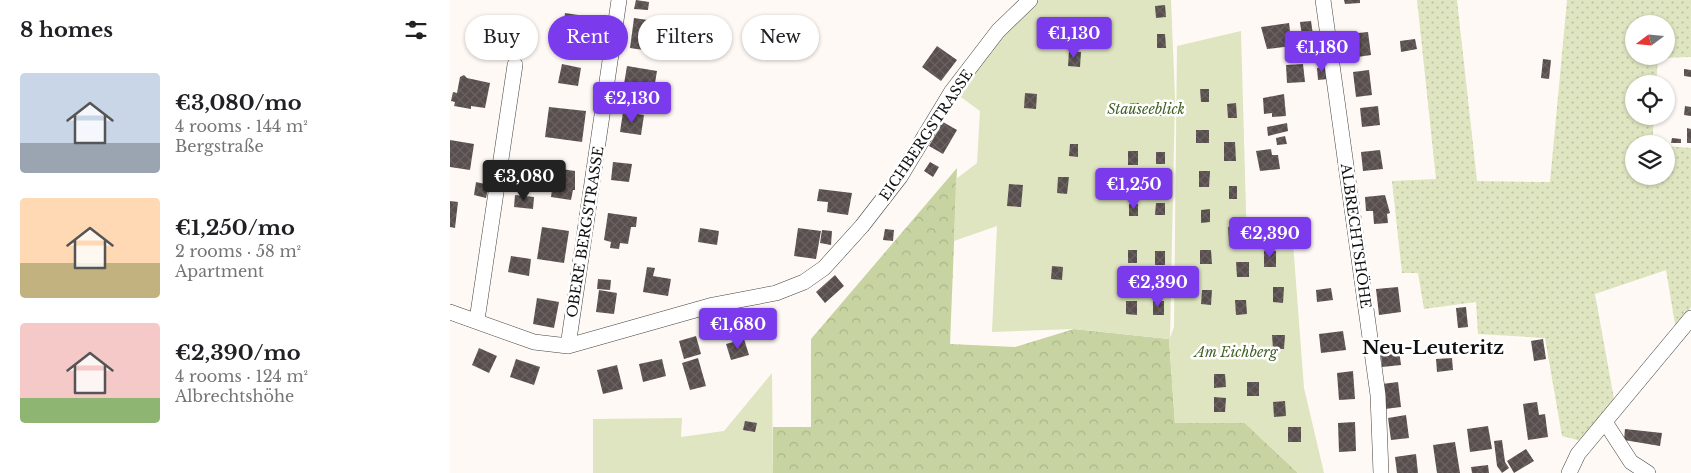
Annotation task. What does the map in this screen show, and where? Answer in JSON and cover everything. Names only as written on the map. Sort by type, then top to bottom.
[{"type":"street","name":"OBERE BERGSTRASSE","points":[[568,346],[620,0]]},
{"type":"street","name":"EICHBERGSTRASSE","points":[[450,312],[477,320],[534,342],[568,346],[712,305],[776,293],[804,282],[824,268],[862,226],[900,177],[952,91],[998,31],[1030,0]]},
{"type":"street","name":"ALBRECHTSHÖHE","points":[[1323,0],[1378,396],[1381,473]]},
{"type":"street","points":[[477,320],[516,65]]},
{"type":"street","points":[[1569,473],[1578,454],[1691,318]]},
{"type":"street","points":[[1605,422],[1631,462],[1648,473]]},
{"type":"green space","points":[[1039,0],[1171,0],[1175,97],[1170,338],[1174,327],[1177,46],[1241,31],[1247,246],[1293,243],[1304,388],[1324,473],[1298,473],[1245,423],[1175,423],[1169,339],[1074,329],[992,332],[997,226],[954,241],[956,179],[977,163],[980,111],[958,95],[999,38]]},
{"type":"green space","points":[[1417,0],[1457,0],[1477,181],[1550,182],[1567,0],[1691,0],[1691,57],[1675,57],[1675,15],[1625,15],[1625,65],[1657,65],[1657,75],[1625,75],[1625,125],[1653,125],[1653,135],[1625,135],[1625,185],[1675,185],[1675,147],[1691,148],[1691,307],[1676,330],[1666,270],[1595,294],[1614,399],[1581,441],[1562,436],[1545,338],[1478,334],[1476,302],[1424,309],[1418,273],[1402,273],[1392,181],[1436,179]]},
{"type":"green space","points":[[957,168],[950,344],[1015,347],[1074,329],[1169,339],[1175,423],[1245,423],[1298,473],[773,473],[773,427],[811,427],[811,339]]},
{"type":"green space","points":[[772,373],[773,473],[593,473],[593,419],[682,418],[681,437],[724,431]]},
{"type":"building","points":[[636,0],[649,2],[648,10],[634,9]]},
{"type":"building","points":[[1344,0],[1360,0],[1360,3],[1345,4]]},
{"type":"building","points":[[1165,5],[1166,17],[1156,18],[1155,6]]},
{"type":"building","points":[[634,18],[638,19],[638,49],[630,48]]},
{"type":"building","points":[[1311,21],[1313,35],[1302,37],[1300,22]]},
{"type":"building","points":[[1289,23],[1292,46],[1267,49],[1261,27]]},
{"type":"building","points":[[1368,32],[1371,55],[1351,58],[1348,34]]},
{"type":"building","points":[[1157,34],[1165,34],[1166,48],[1157,48]]},
{"type":"building","points":[[1320,39],[1322,51],[1312,53],[1310,41]]},
{"type":"building","points":[[1415,39],[1417,49],[1401,52],[1400,41]]},
{"type":"building","points":[[937,46],[957,60],[941,81],[922,67]]},
{"type":"building","points":[[1069,51],[1081,52],[1080,67],[1068,66]]},
{"type":"building","points":[[1543,59],[1551,60],[1549,79],[1541,78]]},
{"type":"building","points":[[562,64],[581,68],[578,86],[558,83]]},
{"type":"building","points":[[1303,64],[1305,82],[1287,83],[1286,65]]},
{"type":"building","points":[[627,66],[657,71],[652,101],[622,96]]},
{"type":"building","points":[[1326,66],[1328,79],[1318,80],[1317,68]]},
{"type":"building","points":[[1684,69],[1691,70],[1691,77],[1684,76]]},
{"type":"building","points":[[1369,70],[1372,95],[1356,97],[1353,72]]},
{"type":"building","points":[[464,75],[467,78],[490,83],[485,108],[471,106],[471,109],[454,106],[455,102],[451,101],[453,92],[457,93],[460,77]]},
{"type":"building","points":[[1200,89],[1209,89],[1209,102],[1201,102]]},
{"type":"building","points":[[1025,93],[1037,94],[1036,109],[1024,108]]},
{"type":"building","points":[[1284,94],[1286,116],[1272,117],[1272,113],[1264,114],[1263,98]]},
{"type":"building","points":[[1130,103],[1139,103],[1139,114],[1126,115],[1126,107],[1130,107]]},
{"type":"building","points":[[1157,103],[1168,103],[1168,116],[1157,116]]},
{"type":"building","points":[[1236,103],[1237,118],[1228,118],[1227,104]]},
{"type":"building","points":[[1378,106],[1380,125],[1362,127],[1360,108]]},
{"type":"building","points":[[1685,106],[1691,107],[1691,116],[1684,115]]},
{"type":"building","points":[[549,107],[586,111],[582,142],[545,137]]},
{"type":"building","points":[[623,112],[644,115],[641,135],[620,132]]},
{"type":"building","points":[[943,122],[957,130],[943,154],[929,146]]},
{"type":"building","points":[[1287,123],[1288,131],[1268,136],[1267,127]]},
{"type":"building","points":[[1687,128],[1691,129],[1691,143],[1687,143]]},
{"type":"building","points":[[1196,130],[1209,130],[1209,143],[1196,143]]},
{"type":"building","points":[[1285,136],[1287,144],[1277,145],[1276,138]]},
{"type":"building","points":[[1675,138],[1681,139],[1681,143],[1675,143]]},
{"type":"building","points":[[450,140],[474,144],[470,170],[450,167]]},
{"type":"building","points":[[1224,142],[1235,142],[1236,161],[1224,161]]},
{"type":"building","points":[[1070,144],[1078,144],[1078,157],[1069,156]]},
{"type":"building","points":[[1271,149],[1272,155],[1278,155],[1280,169],[1260,171],[1256,151]]},
{"type":"building","points":[[1380,150],[1383,169],[1363,171],[1361,152]]},
{"type":"building","points":[[1128,151],[1138,151],[1138,165],[1128,165]]},
{"type":"building","points":[[1156,152],[1165,152],[1165,164],[1156,164]]},
{"type":"building","points":[[613,162],[632,164],[629,182],[611,180]]},
{"type":"building","points":[[930,162],[939,167],[933,177],[924,171]]},
{"type":"building","points":[[555,168],[575,171],[575,190],[573,190],[571,200],[551,197]]},
{"type":"building","points":[[1199,171],[1210,171],[1209,187],[1199,187]]},
{"type":"building","points":[[1058,177],[1069,177],[1067,194],[1057,193]]},
{"type":"building","points":[[476,182],[489,185],[486,198],[474,195]]},
{"type":"building","points":[[1009,184],[1023,185],[1021,207],[1007,206]]},
{"type":"building","points":[[1229,186],[1237,186],[1237,199],[1229,199]]},
{"type":"building","points":[[819,189],[852,193],[848,215],[827,212],[828,202],[817,201]]},
{"type":"building","points":[[515,195],[534,197],[533,209],[514,207]]},
{"type":"building","points":[[1385,195],[1390,213],[1387,214],[1388,223],[1374,224],[1373,211],[1366,211],[1365,197]]},
{"type":"building","points":[[450,201],[458,202],[455,228],[450,227]]},
{"type":"building","points":[[1156,203],[1165,203],[1165,215],[1155,215]]},
{"type":"building","points":[[1129,204],[1138,204],[1138,216],[1129,216]]},
{"type":"building","points":[[1210,209],[1210,222],[1201,223],[1201,210]]},
{"type":"building","points":[[608,213],[637,217],[636,227],[631,227],[628,244],[620,243],[619,249],[610,248],[611,242],[604,240]]},
{"type":"building","points":[[1268,225],[1269,242],[1257,243],[1256,226]]},
{"type":"building","points":[[1240,226],[1241,241],[1229,242],[1228,227]]},
{"type":"building","points":[[542,227],[569,231],[564,263],[537,259]]},
{"type":"building","points":[[700,228],[719,231],[717,245],[698,242]]},
{"type":"building","points":[[798,228],[821,231],[816,259],[794,256]]},
{"type":"building","points":[[885,229],[894,230],[893,241],[883,240]]},
{"type":"building","points":[[822,230],[832,231],[831,245],[820,243]]},
{"type":"building","points":[[1128,250],[1137,250],[1137,263],[1128,263]]},
{"type":"building","points":[[1200,250],[1211,250],[1212,264],[1200,264]]},
{"type":"building","points":[[1155,251],[1165,251],[1165,265],[1155,265]]},
{"type":"building","points":[[1264,251],[1276,251],[1276,267],[1264,267]]},
{"type":"building","points":[[511,256],[531,259],[529,276],[508,272]]},
{"type":"building","points":[[1236,262],[1249,262],[1249,277],[1237,277]]},
{"type":"building","points":[[1052,266],[1063,267],[1062,280],[1051,279]]},
{"type":"building","points":[[647,267],[655,268],[653,276],[671,279],[668,296],[643,292]]},
{"type":"building","points":[[835,275],[844,286],[825,303],[816,292]]},
{"type":"building","points":[[598,279],[611,280],[610,290],[597,289]]},
{"type":"building","points":[[1273,287],[1284,287],[1283,303],[1273,302]]},
{"type":"building","points":[[1398,287],[1401,312],[1379,315],[1376,289]]},
{"type":"building","points":[[1331,288],[1333,300],[1317,302],[1316,290]]},
{"type":"building","points":[[599,290],[617,293],[614,314],[596,312]]},
{"type":"building","points":[[1202,290],[1212,290],[1211,305],[1201,304]]},
{"type":"building","points":[[537,298],[559,302],[554,328],[533,324]]},
{"type":"building","points":[[1235,300],[1246,300],[1247,314],[1236,315]]},
{"type":"building","points":[[1126,301],[1137,301],[1137,315],[1126,314]]},
{"type":"building","points":[[1153,301],[1164,301],[1164,315],[1153,315]]},
{"type":"building","points":[[1466,307],[1468,327],[1458,328],[1456,308]]},
{"type":"building","points":[[1343,331],[1346,350],[1321,353],[1319,334]]},
{"type":"building","points":[[1272,335],[1285,335],[1284,349],[1273,349]]},
{"type":"building","points":[[696,336],[701,354],[684,359],[679,341]]},
{"type":"building","points":[[744,339],[749,355],[731,360],[726,344]]},
{"type":"building","points":[[1543,339],[1546,359],[1534,361],[1531,341]]},
{"type":"building","points":[[1398,342],[1401,365],[1382,367],[1380,344]]},
{"type":"building","points":[[1493,342],[1494,351],[1486,351],[1485,343]]},
{"type":"building","points":[[479,348],[497,356],[489,373],[472,365]]},
{"type":"building","points":[[698,358],[706,386],[690,390],[682,363]]},
{"type":"building","points":[[1452,358],[1453,370],[1437,372],[1436,359]]},
{"type":"building","points":[[516,359],[540,367],[534,385],[510,377]]},
{"type":"building","points":[[662,359],[666,376],[643,382],[639,364]]},
{"type":"building","points":[[617,365],[623,389],[603,394],[597,370]]},
{"type":"building","points":[[1353,371],[1355,399],[1339,400],[1337,373]]},
{"type":"building","points":[[1214,374],[1225,374],[1226,387],[1214,388]]},
{"type":"building","points":[[1247,382],[1259,382],[1259,396],[1247,396]]},
{"type":"building","points":[[1398,382],[1401,407],[1385,409],[1382,384]]},
{"type":"building","points":[[1214,397],[1226,398],[1225,412],[1214,412]]},
{"type":"building","points":[[1285,401],[1286,416],[1274,417],[1273,402]]},
{"type":"building","points":[[1537,402],[1539,415],[1545,414],[1548,437],[1528,440],[1523,404]]},
{"type":"building","points":[[1406,415],[1409,438],[1391,440],[1388,418]]},
{"type":"building","points":[[745,421],[757,423],[755,432],[743,430]]},
{"type":"building","points":[[1355,422],[1356,451],[1339,452],[1338,423]]},
{"type":"building","points":[[1488,426],[1492,449],[1470,452],[1467,429]]},
{"type":"building","points":[[1288,427],[1301,427],[1301,442],[1288,442]]},
{"type":"building","points":[[1625,429],[1662,433],[1660,446],[1624,440]]},
{"type":"building","points":[[1502,440],[1505,462],[1509,468],[1502,473],[1497,466],[1494,441]]},
{"type":"building","points":[[1455,442],[1460,473],[1437,473],[1433,445]]},
{"type":"building","points":[[1526,449],[1534,461],[1514,473],[1507,461]]},
{"type":"building","points":[[1416,454],[1418,473],[1397,473],[1395,457]]},
{"type":"building","points":[[1488,465],[1489,473],[1472,473],[1471,467]]},
{"type":"district","name":"Neu-Leuteritz","points":[[1433,347]]},
{"type":"park label","name":"Stauseeblick","points":[[1146,109]]},
{"type":"park label","name":"Am Eichberg","points":[[1236,352]]}]
